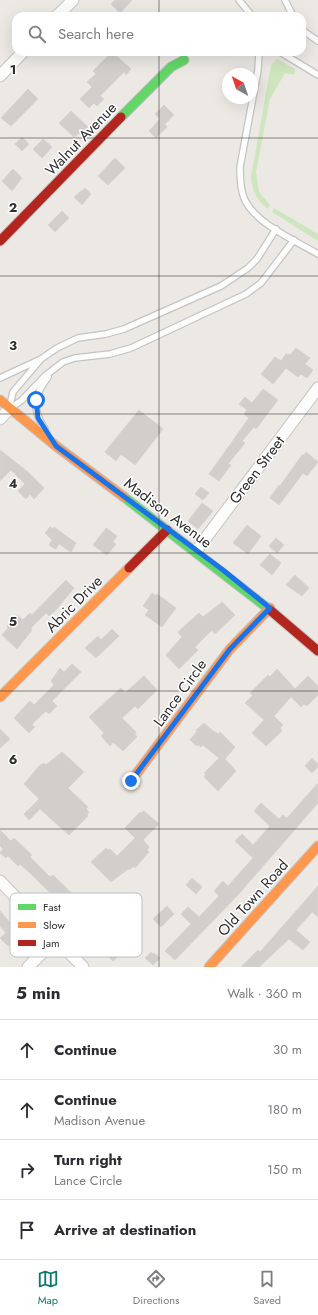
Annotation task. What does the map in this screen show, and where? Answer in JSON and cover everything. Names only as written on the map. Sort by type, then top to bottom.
[{"type":"street","points":[[61,12],[73,0]]},
{"type":"street","points":[[0,76],[19,56]]},
{"type":"street","name":"Walnut Avenue","points":[[0,242],[171,67],[184,60]]},
{"type":"street","name":"Green Street","points":[[196,551],[318,388]]},
{"type":"street","name":"Madison Avenue","points":[[0,400],[56,446],[270,608],[318,652]]},
{"type":"street","points":[[0,419],[10,408]]},
{"type":"street","name":"Abric Drive","points":[[0,697],[167,530]]},
{"type":"street","name":"Lance Circle","points":[[131,781],[230,649],[270,608]]},
{"type":"street","name":"Old Town Road","points":[[208,967],[318,846]]},
{"type":"street","points":[[0,881],[12,893]]},
{"type":"street","points":[[28,967],[38,957]]},
{"type":"street","points":[[73,957],[83,967]]},
{"type":"lane","points":[[239,0],[249,12]]},
{"type":"lane","points":[[285,0],[291,12]]},
{"type":"lane","points":[[306,33],[318,41]]},
{"type":"lane","points":[[259,56],[258,70],[240,167],[240,180],[244,198],[248,205],[261,219],[318,254]]},
{"type":"lane","points":[[287,56],[318,75]]},
{"type":"lane","points":[[0,378],[41,359],[57,348],[78,338],[106,334],[124,329],[221,286],[248,268],[257,259],[276,229]]},
{"type":"lane","points":[[10,408],[22,400],[53,368],[63,362],[75,358],[110,354],[131,348],[246,294],[261,283],[294,240]]},
{"type":"lane","points":[[10,408],[13,392],[41,359]]},
{"type":"lane","points":[[53,368],[42,385],[36,400],[38,418],[56,446]]},
{"type":"green space","points":[[277,59],[295,69],[295,72],[293,75],[285,73],[270,99],[256,172],[259,192],[270,205],[268,209],[256,195],[251,177],[271,65]]},
{"type":"green space","points":[[274,208],[318,234],[318,241],[272,212]]},
{"type":"building","points":[[115,0],[132,0],[121,12],[119,12],[111,4]]},
{"type":"building","points":[[108,56],[116,56],[131,69],[126,75],[124,72],[100,96],[104,99],[97,106],[94,103],[89,108],[80,99],[92,87],[87,82],[96,74],[93,71]]},
{"type":"building","points":[[28,89],[38,99],[11,126],[1,118]]},
{"type":"building","points":[[164,105],[174,115],[165,124],[155,114]]},
{"type":"building","points":[[71,111],[88,127],[74,137],[59,123]]},
{"type":"building","points":[[160,119],[167,127],[156,138],[149,131]]},
{"type":"building","points":[[22,137],[29,144],[22,151],[15,144]]},
{"type":"building","points":[[43,139],[52,147],[42,158],[33,149]]},
{"type":"building","points":[[115,158],[125,168],[108,185],[98,176]]},
{"type":"building","points":[[13,169],[22,178],[12,191],[2,181]]},
{"type":"building","points":[[85,188],[91,194],[82,205],[74,197]]},
{"type":"building","points":[[62,211],[69,218],[55,232],[48,225]]},
{"type":"building","points":[[296,348],[310,358],[305,364],[313,370],[307,378],[301,374],[298,377],[286,368],[273,384],[261,374],[275,357],[281,361],[286,354],[291,354]]},
{"type":"building","points":[[263,389],[278,400],[256,429],[254,427],[242,441],[245,443],[228,464],[231,465],[219,481],[209,474],[249,418],[244,414],[247,410],[239,404],[245,397],[252,403]]},
{"type":"building","points":[[139,410],[163,429],[135,465],[121,454],[116,461],[105,452]]},
{"type":"building","points":[[0,450],[28,472],[44,488],[34,499],[30,494],[26,499],[18,491],[25,484],[11,470],[0,481]]},
{"type":"building","points":[[306,452],[318,462],[307,476],[303,473],[279,505],[270,498],[302,455]]},
{"type":"building","points":[[201,487],[209,493],[203,500],[195,494]]},
{"type":"building","points":[[202,503],[213,511],[198,529],[188,521]]},
{"type":"building","points":[[247,525],[261,536],[248,554],[233,543]]},
{"type":"building","points":[[50,527],[53,529],[54,527],[76,543],[71,552],[59,544],[56,549],[49,545],[52,540],[45,533]]},
{"type":"building","points":[[106,528],[117,536],[113,542],[116,544],[107,555],[93,545]]},
{"type":"building","points":[[276,538],[284,545],[277,553],[269,546]]},
{"type":"building","points":[[270,554],[281,563],[272,575],[260,565]]},
{"type":"building","points":[[295,575],[309,588],[302,596],[286,585]]},
{"type":"building","points":[[66,580],[74,588],[55,611],[49,616],[46,613],[31,628],[32,630],[17,649],[2,635],[8,628],[7,626],[17,615],[23,620],[30,613],[32,615]]},
{"type":"building","points":[[152,593],[156,596],[157,594],[176,608],[162,627],[145,615],[149,610],[143,606]]},
{"type":"building","points":[[222,602],[235,615],[215,634],[212,630],[195,647],[198,650],[179,669],[166,655],[182,637],[178,632],[199,613],[203,617]]},
{"type":"building","points":[[112,629],[119,636],[96,658],[85,648],[98,636],[101,640]]},
{"type":"building","points":[[72,664],[81,672],[52,701],[57,706],[49,714],[46,711],[34,722],[32,725],[35,727],[29,733],[14,718],[30,701],[34,705],[54,685],[51,681],[60,668],[64,672]]},
{"type":"building","points":[[277,669],[295,689],[308,676],[318,686],[318,695],[307,706],[304,704],[301,707],[291,697],[274,716],[283,725],[280,728],[282,731],[266,746],[252,733],[264,720],[245,703],[253,695],[250,693],[268,675],[270,677]]},
{"type":"building","points":[[144,676],[157,690],[138,709],[135,706],[122,718],[136,732],[135,734],[137,737],[123,751],[113,742],[110,746],[101,736],[104,733],[89,717],[121,688],[125,693]]},
{"type":"building","points":[[204,723],[213,731],[219,734],[220,732],[235,747],[225,759],[236,771],[218,791],[204,777],[206,774],[204,773],[219,758],[203,745],[201,747],[198,745],[197,746],[190,740],[197,731],[196,730]]},
{"type":"building","points":[[0,729],[10,739],[0,748]]},
{"type":"building","points":[[62,752],[84,772],[68,788],[88,807],[86,809],[89,812],[87,815],[88,816],[69,835],[40,809],[29,820],[24,814],[39,799],[24,784],[39,766],[44,763],[46,765]]},
{"type":"building","points":[[312,758],[318,764],[318,767],[312,773],[305,766]]},
{"type":"building","points":[[318,783],[318,803],[237,896],[175,960],[165,951],[191,924],[181,914],[188,907],[199,917],[219,896],[214,891],[223,881],[228,886],[253,858],[235,841],[242,834],[253,845],[270,826],[254,811],[261,803],[279,819],[283,815],[287,818]]},
{"type":"building","points":[[144,811],[159,824],[143,840],[149,847],[147,850],[149,852],[135,868],[134,866],[129,870],[128,869],[111,882],[91,862],[106,848],[108,850],[110,849],[117,856],[135,838],[125,828],[140,812],[141,813]]},
{"type":"building","points":[[0,830],[11,841],[14,838],[32,855],[30,857],[50,877],[53,875],[72,893],[50,893],[20,864],[18,866],[8,856],[6,858],[0,853],[3,849],[0,846]]},
{"type":"building","points":[[192,878],[202,887],[196,894],[186,885]]},
{"type":"building","points":[[318,886],[318,917],[312,912],[296,930],[310,942],[303,950],[289,939],[259,967],[241,967],[258,950],[260,952]]},
{"type":"building","points":[[167,906],[174,914],[161,927],[153,919]]},
{"type":"building","points":[[0,911],[10,922],[10,946],[8,946],[0,938],[6,933],[0,926]]},
{"type":"building","points":[[151,952],[160,958],[153,965],[145,958]]},
{"type":"building","points":[[109,957],[118,957],[113,961]]},
{"type":"traffic: fast","points":[[121,117],[171,67],[184,60]]},
{"type":"traffic: fast","points":[[124,497],[270,610]]},
{"type":"traffic: slow","points":[[0,400],[56,446],[124,497]]},
{"type":"traffic: slow","points":[[0,697],[129,568]]},
{"type":"traffic: slow","points":[[131,781],[230,649],[270,608]]},
{"type":"traffic: slow","points":[[209,967],[318,846]]},
{"type":"traffic: jam","points":[[0,241],[121,117]]},
{"type":"traffic: jam","points":[[129,568],[167,530]]},
{"type":"traffic: jam","points":[[270,610],[318,651]]},
{"type":"route","points":[[36,400],[36,412],[38,418],[56,446],[167,530],[223,570],[270,608],[230,649],[131,781]]}]
